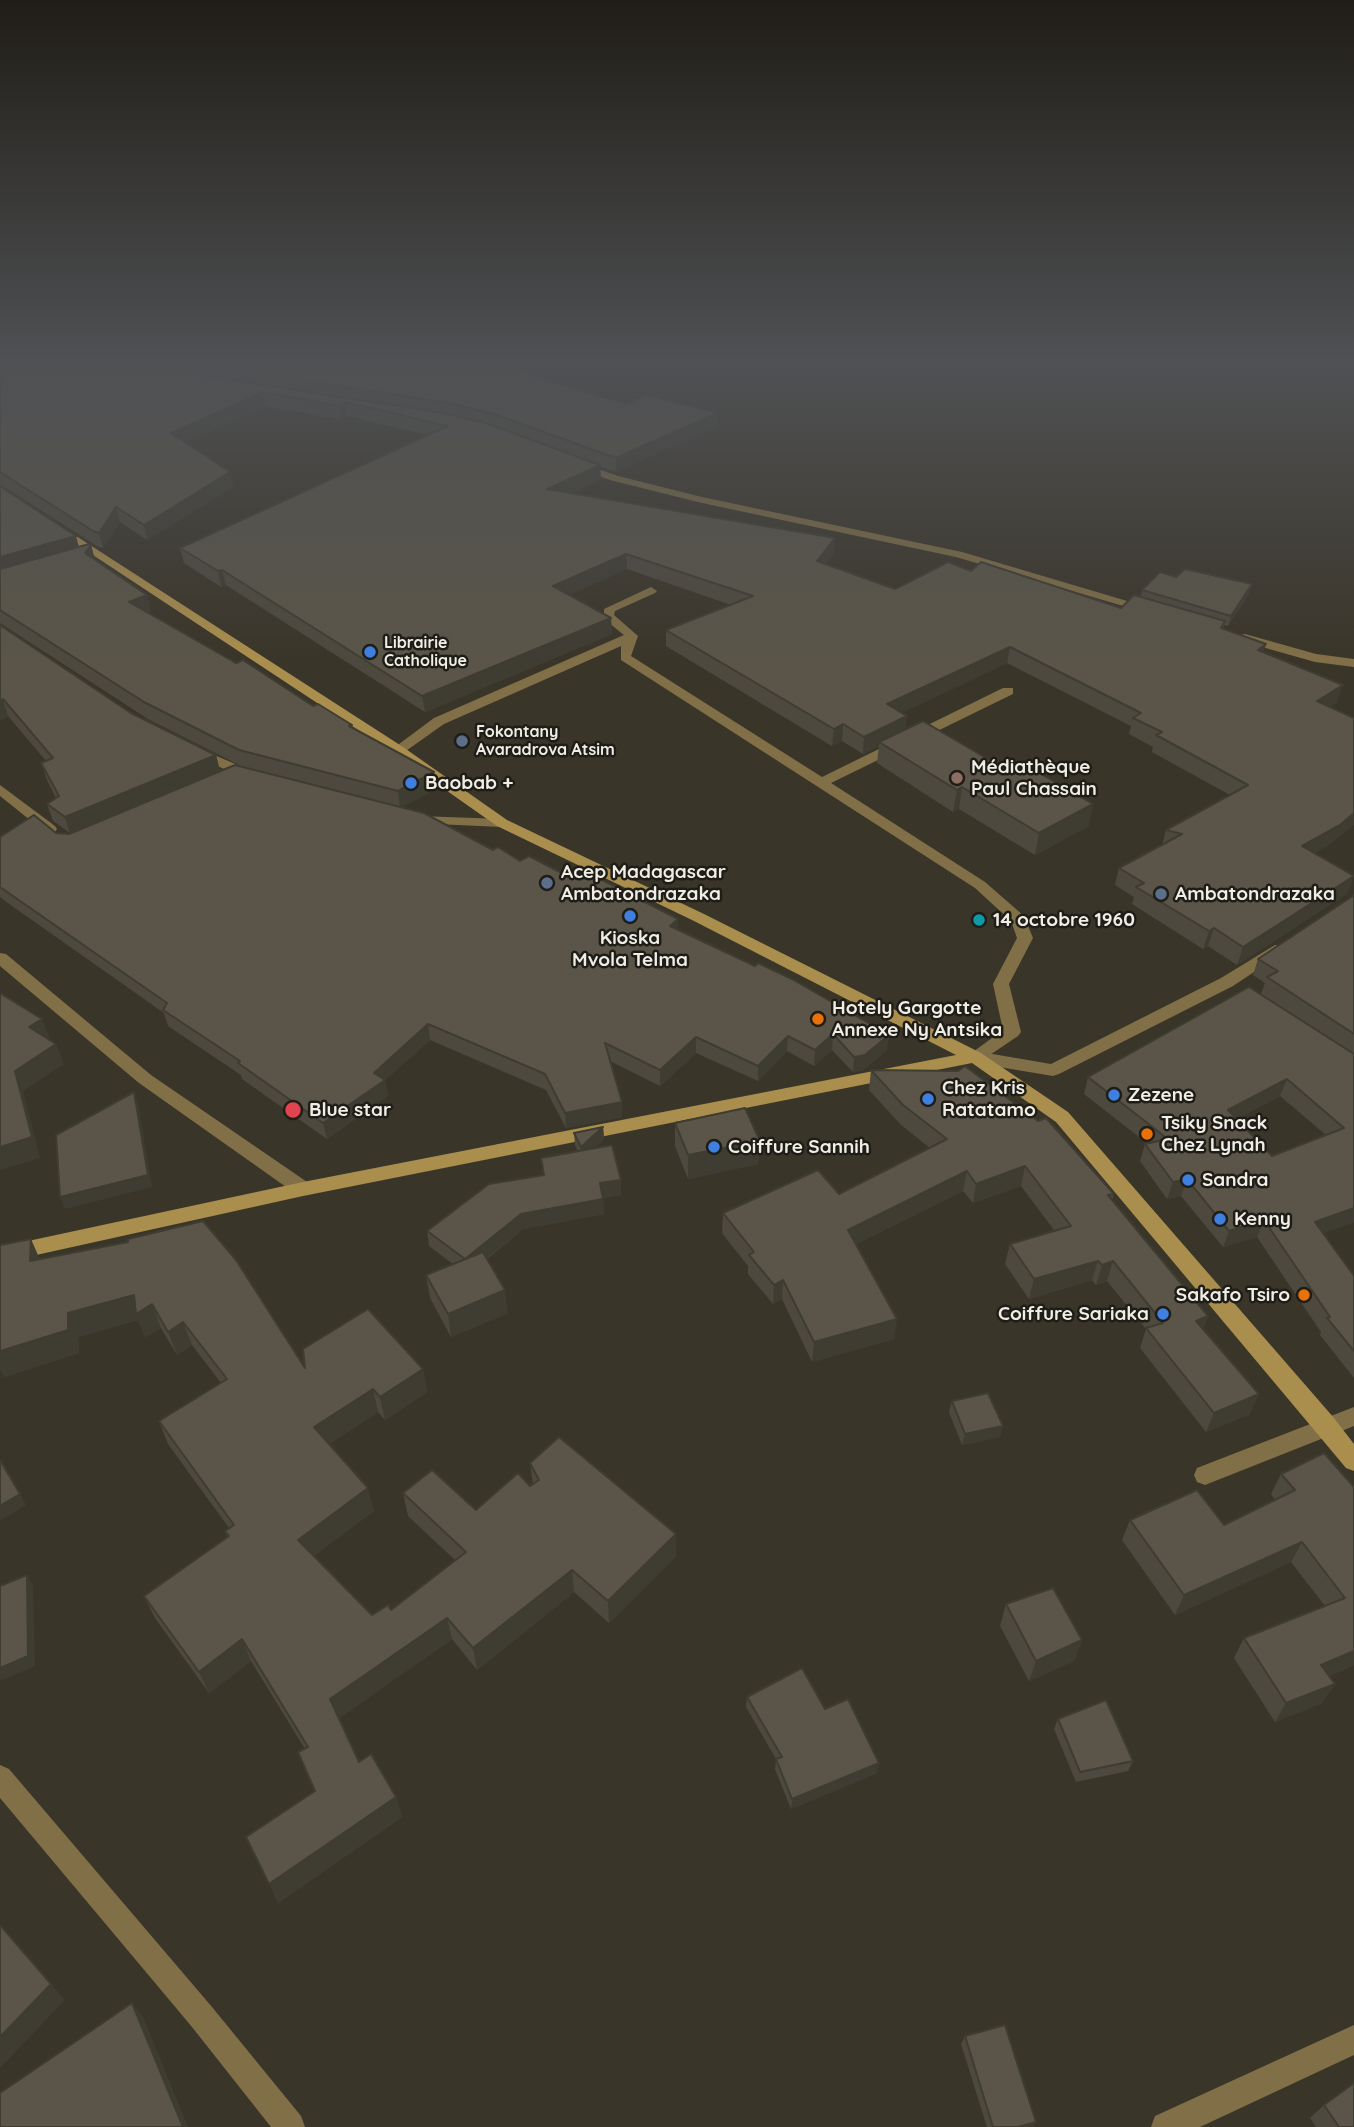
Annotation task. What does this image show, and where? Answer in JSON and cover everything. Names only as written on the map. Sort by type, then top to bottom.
[{"type":"main road","points":[[43,518],[91,554],[398,750],[502,823],[698,917],[975,1057],[1062,1116],[1354,1461]]},
{"type":"main road","points":[[0,1255],[303,1189],[975,1057]]},
{"type":"street","points":[[568,461],[614,478],[702,500],[958,554],[1156,612]]},
{"type":"street","points":[[632,636],[608,616],[610,609],[651,591]]},
{"type":"street","points":[[1232,634],[1315,658],[1354,663]]},
{"type":"street","points":[[398,750],[439,721],[632,636]]},
{"type":"street","points":[[632,636],[626,647],[625,657],[980,885],[1018,919],[1025,938],[1001,985],[1012,1032],[975,1057]]},
{"type":"street","points":[[1315,658],[1354,678]]},
{"type":"street","points":[[821,783],[1008,691]]},
{"type":"street","points":[[190,748],[231,774],[263,779]]},
{"type":"street","points":[[0,789],[58,835]]},
{"type":"street","points":[[409,818],[422,821],[502,823]]},
{"type":"street","points":[[975,1057],[1053,1070],[1233,986],[1285,943]]},
{"type":"street","points":[[0,958],[145,1079],[303,1189]]},
{"type":"street","points":[[1205,1475],[1354,1416]]},
{"type":"street","points":[[0,1778],[290,2127]]},
{"type":"street","points":[[1166,2127],[1354,2040]]},
{"type":"building","points":[[0,461],[214,461],[230,472],[144,525],[116,507],[99,533],[0,472]]},
{"type":"building","points":[[371,461],[590,461],[600,465],[547,489],[835,538],[817,561],[895,589],[948,562],[971,571],[981,562],[1121,608],[1134,595],[1225,621],[1221,628],[1266,644],[1258,650],[1343,685],[1317,701],[1354,718],[1354,813],[1340,825],[1302,846],[1354,876],[1243,947],[1214,928],[1209,931],[1136,887],[1144,883],[1119,868],[1182,834],[1166,830],[1248,785],[1156,735],[1162,732],[1133,718],[1141,713],[1010,647],[887,704],[907,716],[864,737],[843,724],[834,729],[666,630],[753,596],[626,554],[553,586],[611,618],[422,696],[222,570],[218,571],[180,548]]},
{"type":"building","points":[[0,486],[76,536],[0,557]]},
{"type":"building","points":[[91,545],[85,553],[147,595],[129,602],[236,663],[243,660],[313,706],[318,704],[352,725],[349,726],[434,772],[398,791],[239,750],[144,702],[0,610],[0,569]]},
{"type":"building","points":[[1185,569],[1252,584],[1231,616],[1142,590],[1160,572],[1176,577]]},
{"type":"building","points":[[0,625],[131,713],[216,755],[65,817],[47,804],[59,796],[41,763],[53,758],[3,699],[0,701]]},
{"type":"building","points":[[923,721],[1008,771],[1022,763],[1093,804],[1039,833],[962,787],[957,790],[879,742]]},
{"type":"building","points":[[235,765],[424,813],[493,850],[498,847],[520,861],[529,856],[573,879],[585,871],[678,919],[670,926],[755,966],[758,963],[792,979],[889,1035],[865,1055],[854,1057],[833,1034],[815,1050],[788,1036],[758,1066],[696,1037],[660,1070],[605,1043],[622,1102],[565,1113],[545,1074],[428,1024],[374,1073],[385,1080],[323,1123],[238,1063],[240,1061],[163,1010],[167,1003],[0,887],[0,837],[34,815],[56,833],[69,834]]},
{"type":"building","points":[[1354,895],[1354,1034],[1267,977],[1278,971],[1258,959]]},
{"type":"building","points":[[1249,987],[1354,1054],[1354,1208],[1315,1222],[1354,1276],[1354,1351],[1327,1318],[1330,1317],[1264,1220],[1229,1231],[1187,1179],[1173,1182],[1145,1144],[1168,1139],[1088,1077]],"holes":[[[1287,1079],[1344,1128],[1272,1156],[1228,1110]]]},
{"type":"building","points":[[0,993],[42,1019],[29,1027],[56,1044],[15,1071],[32,1137],[0,1147]]},
{"type":"building","points":[[965,1066],[1038,1121],[1046,1118],[1114,1194],[1108,1195],[1208,1316],[1196,1321],[1259,1394],[1214,1413],[1146,1328],[1163,1323],[1113,1261],[1102,1265],[1098,1261],[1034,1279],[1010,1244],[1071,1226],[1025,1166],[976,1184],[967,1171],[848,1230],[897,1319],[814,1342],[783,1280],[774,1285],[749,1255],[754,1252],[723,1213],[818,1170],[839,1194],[947,1139],[903,1105],[871,1070],[958,1071]]},
{"type":"building","points":[[134,1092],[148,1175],[60,1197],[56,1135]]},
{"type":"building","points":[[745,1108],[760,1141],[688,1155],[675,1123]]},
{"type":"building","points":[[603,1127],[581,1147],[574,1133]]},
{"type":"building","points":[[612,1145],[621,1180],[600,1183],[603,1199],[521,1214],[465,1259],[427,1231],[489,1184],[544,1175],[541,1158]]},
{"type":"building","points":[[203,1221],[236,1260],[305,1368],[303,1349],[368,1309],[423,1369],[380,1397],[373,1389],[314,1427],[368,1488],[298,1540],[372,1615],[388,1605],[391,1610],[466,1552],[403,1493],[432,1470],[476,1510],[518,1473],[530,1486],[539,1480],[530,1463],[559,1437],[676,1534],[608,1601],[572,1570],[473,1648],[447,1618],[330,1699],[359,1762],[371,1754],[396,1797],[269,1884],[246,1837],[315,1791],[298,1752],[308,1747],[242,1639],[199,1672],[144,1596],[229,1536],[225,1531],[234,1525],[159,1421],[227,1379],[183,1322],[168,1332],[152,1304],[136,1314],[134,1295],[68,1313],[68,1330],[0,1351],[0,1245],[31,1239],[30,1261],[128,1242],[128,1239]]},
{"type":"building","points":[[483,1252],[505,1290],[448,1314],[426,1275]]},
{"type":"building","points":[[988,1393],[1003,1426],[965,1434],[952,1401]]},
{"type":"building","points":[[1324,1453],[1354,1487],[1354,1651],[1321,1665],[1335,1684],[1286,1703],[1244,1638],[1345,1598],[1302,1542],[1184,1595],[1130,1520],[1197,1490],[1224,1525],[1295,1490],[1281,1474]]},
{"type":"building","points":[[0,1460],[20,1494],[0,1506]]},
{"type":"building","points":[[27,1575],[28,1656],[0,1668],[0,1586]]},
{"type":"building","points":[[1053,1588],[1082,1640],[1036,1661],[1006,1604]]},
{"type":"building","points":[[802,1668],[825,1709],[848,1699],[879,1763],[792,1799],[776,1759],[782,1757],[747,1697]]},
{"type":"building","points":[[1106,1700],[1133,1761],[1080,1772],[1058,1719]]},
{"type":"building","points":[[0,1925],[51,1984],[0,2037]]},
{"type":"building","points":[[132,2003],[183,2127],[0,2127],[0,2093]]},
{"type":"building","points":[[1005,2025],[1036,2122],[1018,2127],[993,2127],[965,2036]]},
{"type":"building","points":[[1354,2083],[1354,2127],[1339,2127],[1324,2105]]},
{"type":"place","name":"Librairie Catholique","points":[[370,652]]},
{"type":"place","name":"Fokontany Avaradrova Atsim","points":[[462,741]]},
{"type":"place","name":"Médiathèque Paul Chassain","points":[[957,778]]},
{"type":"place","name":"Baobab +","points":[[411,783]]},
{"type":"place","name":"Acep Madagascar Ambatondrazaka","points":[[547,883]]},
{"type":"place","name":"Ambatondrazaka","points":[[1161,894]]},
{"type":"place","name":"Kioska Mvola Telma","points":[[630,916]]},
{"type":"place","name":"14 octobre 1960","points":[[979,920]]},
{"type":"place","name":"Hotely Gargotte Annexe Ny Antsika","points":[[818,1019]]},
{"type":"place","name":"Zezene","points":[[1114,1095]]},
{"type":"place","name":"Chez Kris Ratatamo","points":[[928,1099]]},
{"type":"place","name":"Blue star","points":[[293,1110]]},
{"type":"place","name":"Tsiky Snack Chez Lynah","points":[[1147,1134]]},
{"type":"place","name":"Coiffure Sannih","points":[[714,1147]]},
{"type":"place","name":"Sandra","points":[[1188,1180]]},
{"type":"place","name":"Kenny","points":[[1220,1219]]},
{"type":"place","name":"Sakafo Tsiro","points":[[1304,1295]]},
{"type":"place","name":"Coiffure Sariaka","points":[[1163,1314]]}]
